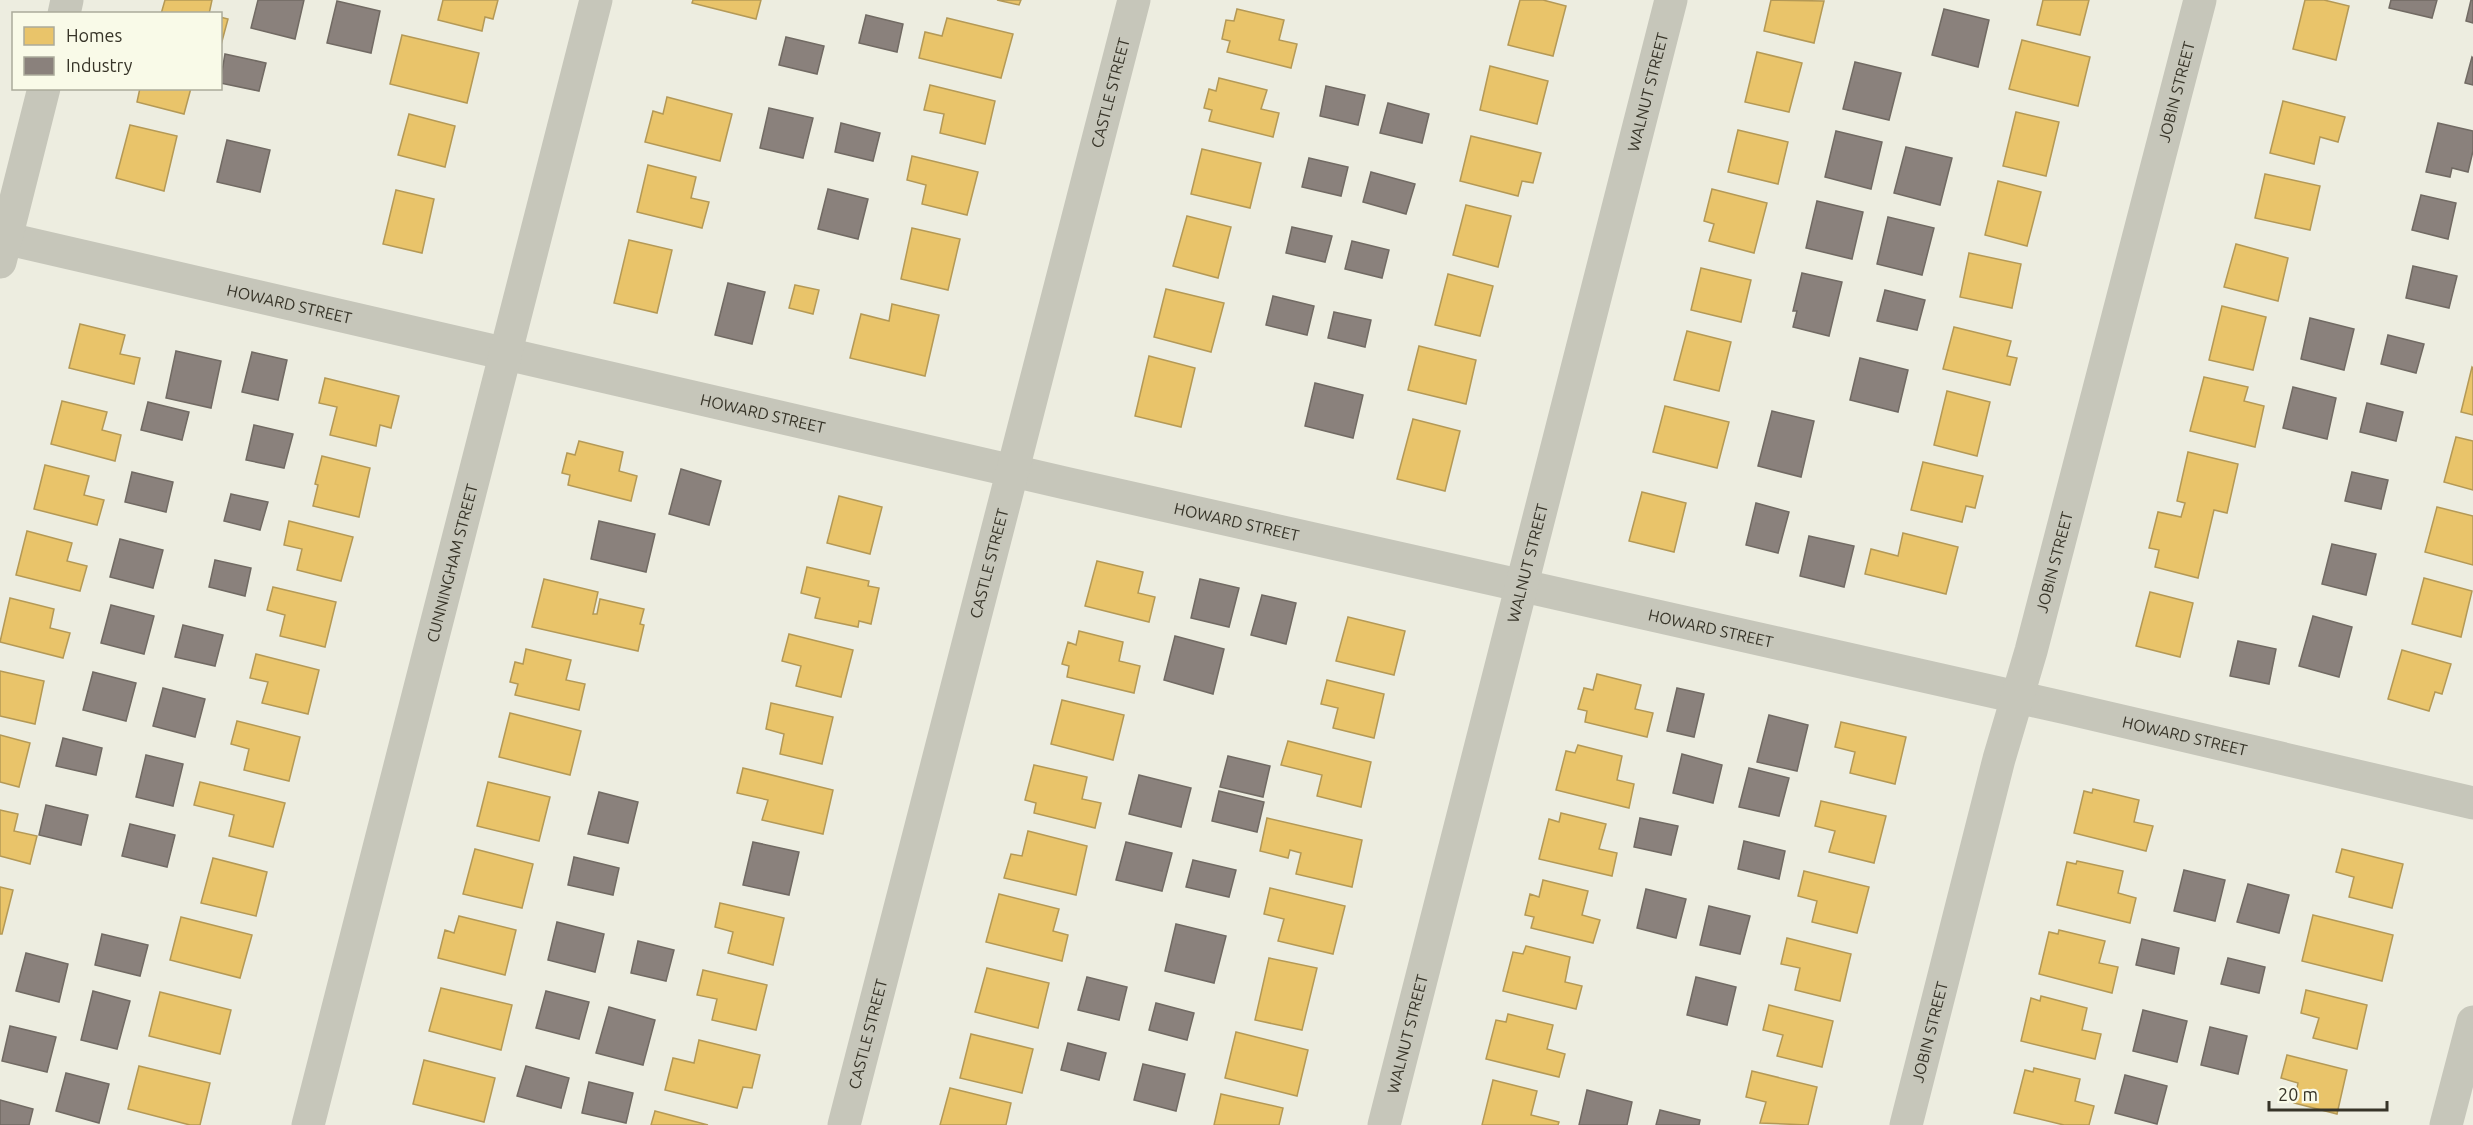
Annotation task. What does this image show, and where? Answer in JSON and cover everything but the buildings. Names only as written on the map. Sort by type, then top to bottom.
[{"type":"street","name":"CUNNINGHAM STREET","points":[[308,1125],[596,0]]},
{"type":"street","name":"CASTLE STREET","points":[[844,1125],[1134,0]]},
{"type":"street","name":"WALNUT STREET","points":[[1384,1125],[1671,0]]},
{"type":"street","name":"JOBIN STREET","points":[[1906,1125],[1999,759],[2200,0]]},
{"type":"street","points":[[2,246],[43,90]]},
{"type":"street","name":"HOWARD STREET","points":[[2,246],[506,354],[1013,471],[1522,584],[2473,803]]},
{"type":"street","points":[[2446,1125],[2473,1022]]}]
